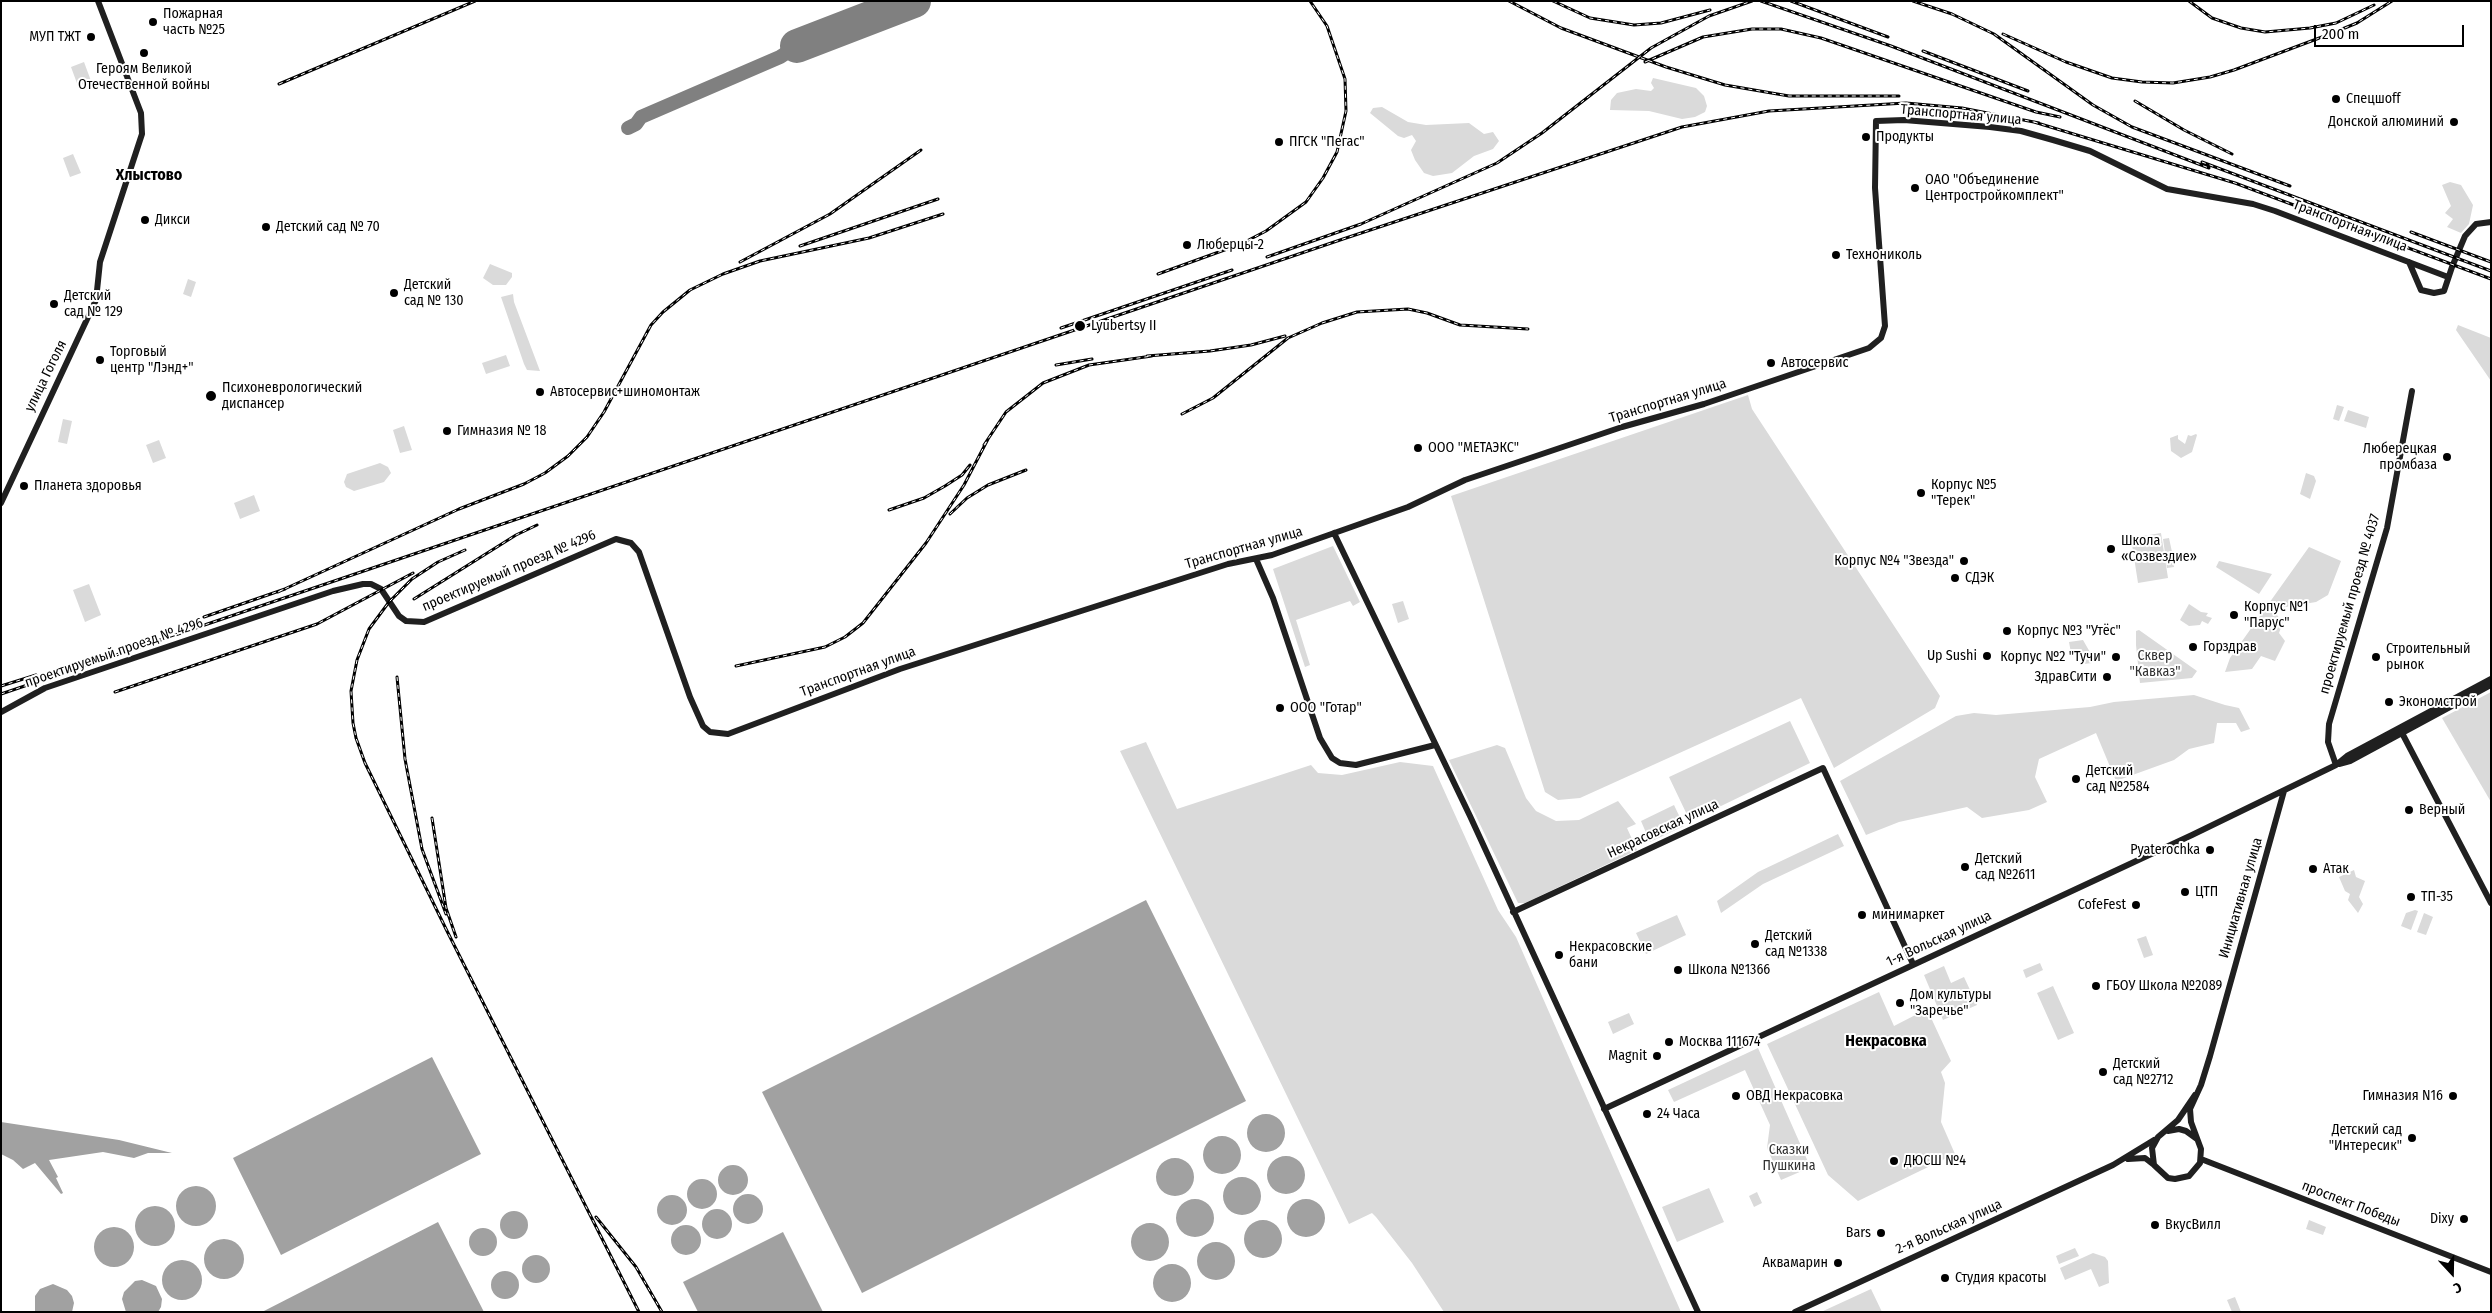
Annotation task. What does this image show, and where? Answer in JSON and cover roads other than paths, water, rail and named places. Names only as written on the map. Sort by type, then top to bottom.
[{"type":"street","name":"улица Гоголя","points":[[1,503],[96,300],[100,262],[142,134],[141,113],[98,1]]},
{"type":"street","name":"Транспортная улица","points":[[728,734],[900,669],[1228,564],[1256,559],[1408,507],[1465,480],[1622,427],[1704,404],[1869,348],[1881,338],[1885,326],[1875,188],[1876,121],[1904,120],[1990,127],[2053,140],[2090,151],[2167,189],[2261,206],[2409,262]]},
{"type":"street","points":[[2409,262],[2422,290],[2429,293],[2444,291],[2465,236],[2476,224],[2491,222]]},
{"type":"street","points":[[2409,262],[2448,277]]},
{"type":"street","name":"проектируемый проезд № 4037","points":[[2336,765],[2328,742],[2329,724],[2386,530],[2412,391]]},
{"type":"street","points":[[1334,533],[1435,745],[1698,1312]]},
{"type":"street","name":"проектируемый проезд № 4296","points":[[1,712],[45,688],[333,591],[363,584],[371,584],[381,589],[399,616],[406,621],[424,622],[616,539],[631,543],[640,552],[690,697],[703,726],[710,732],[728,734]]},
{"type":"street","points":[[1256,559],[1273,598],[1320,738],[1332,758],[1340,763],[1356,765],[1435,745]]},
{"type":"street","points":[[2336,765],[2347,756],[2491,679]]},
{"type":"street","points":[[2284,791],[2336,765],[2350,761],[2491,685]]},
{"type":"street","points":[[2402,733],[2491,903]]},
{"type":"street","name":"Некрасовская улица","points":[[1513,912],[1823,768],[1913,964]]},
{"type":"street","name":"1-я Вольская улица","points":[[1604,1109],[2284,791]]},
{"type":"street","name":"Инициативная улица","points":[[2201,1159],[2200,1144],[2189,1114],[2210,1056],[2284,791]]},
{"type":"street","name":"Инициативная улица","points":[[2161,1135],[2184,1113],[2195,1095]]},
{"type":"street","points":[[2200,1144],[2186,1131],[2172,1130],[2161,1135],[2152,1148],[2154,1165],[2163,1175],[2175,1179],[2193,1173],[2201,1159]]},
{"type":"street","name":"2-я Вольская улица","points":[[1795,1312],[2113,1165],[2161,1135]]},
{"type":"street","name":"2-я Вольская улица","points":[[2113,1165],[2140,1158],[2149,1160],[2154,1165]]},
{"type":"street","name":"проспект Победы","points":[[2201,1159],[2491,1272]]},
{"type":"railway","points":[[279,84],[475,1]]},
{"type":"railway","points":[[1158,274],[1241,244],[1266,231],[1306,202],[1323,178],[1337,152],[1346,111],[1345,79],[1327,26],[1310,1]]},
{"type":"railway","points":[[1509,1],[1561,28],[1666,67],[1725,85],[1789,96],[1899,96]]},
{"type":"railway","points":[[1553,1],[1590,18],[1634,25],[1661,23],[1710,10]]},
{"type":"railway","points":[[1267,257],[1361,224],[1497,163],[1542,133],[1651,48],[1709,16],[1752,1]]},
{"type":"railway","points":[[1761,1],[1891,46],[2209,168]]},
{"type":"railway","points":[[1791,1],[1888,37]]},
{"type":"railway","points":[[1913,1],[1952,14],[1994,34],[2093,105],[2132,127],[2290,186]]},
{"type":"railway","points":[[2189,1],[2212,18],[2241,28],[2265,32],[2310,28],[2336,23],[2374,5]]},
{"type":"railway","points":[[2003,34],[2066,62],[2112,78],[2142,82],[2173,83],[2210,77],[2234,70],[2357,23],[2392,1]]},
{"type":"railway","points":[[1645,62],[1703,37],[1752,29],[1781,29],[1821,38],[2036,112],[2060,117]]},
{"type":"railway","points":[[1923,51],[2028,91]]},
{"type":"railway","points":[[2135,101],[2184,130],[2232,154]]},
{"type":"railway","points":[[1,694],[1343,239],[1682,127],[1769,111],[1906,103],[1962,108],[2039,123]]},
{"type":"railway","points":[[2034,122],[2235,183],[2491,279]]},
{"type":"railway","points":[[740,262],[830,214],[921,150]]},
{"type":"railway","points":[[2202,162],[2491,271]]},
{"type":"railway","points":[[800,246],[938,199]]},
{"type":"railway","points":[[278,592],[459,509],[524,484],[545,473],[568,456],[587,437],[604,412],[651,325],[663,312],[690,290],[723,274],[760,261],[869,238],[943,214]]},
{"type":"railway","points":[[2411,232],[2491,262]]},
{"type":"railway","points":[[1061,328],[1232,270]]},
{"type":"railway","points":[[1182,414],[1213,398],[1288,338],[1322,323],[1357,312],[1408,309],[1427,313],[1460,325],[1528,329]]},
{"type":"railway","points":[[1147,356],[1210,351],[1251,345],[1285,336]]},
{"type":"railway","points":[[984,445],[1006,412],[1043,383],[1089,365],[1152,356]]},
{"type":"railway","points":[[1056,365],[1092,359]]},
{"type":"railway","points":[[736,666],[825,647],[845,637],[863,623],[926,543],[964,485],[988,439]]},
{"type":"railway","points":[[889,510],[924,498],[962,475],[970,465]]},
{"type":"railway","points":[[950,514],[967,498],[988,485],[1026,470]]},
{"type":"railway","points":[[414,599],[516,535],[537,525]]},
{"type":"railway","points":[[465,550],[438,562],[412,579],[389,602],[369,629],[357,660],[351,691],[356,738],[365,763],[447,931],[639,1312]]},
{"type":"railway","points":[[115,692],[317,624],[413,573]]},
{"type":"railway","points":[[204,617],[285,589]]},
{"type":"railway","points":[[1,686],[36,675]]},
{"type":"railway","points":[[397,677],[405,759],[422,849],[446,914]]},
{"type":"railway","points":[[432,818],[446,908],[456,937]]},
{"type":"railway","points":[[596,1217],[636,1267],[662,1312]]},
{"type":"place","name":"Пожарная часть №25","points":[[153,22]]},
{"type":"place","name":"МУП ТЖТ","points":[[91,37]]},
{"type":"place","name":"Героям Великой Отечественной войны","points":[[144,53]]},
{"type":"place","name":"Спецшoff","points":[[2336,99]]},
{"type":"place","name":"Донской алюминий","points":[[2454,122]]},
{"type":"place","name":"Продукты","points":[[1866,137]]},
{"type":"place","name":"ПГСК \"Пегас\"","points":[[1279,142]]},
{"type":"place","name":"ОАО \"Объединение Центростройкомплект\"","points":[[1915,188]]},
{"type":"place","name":"Дикси","points":[[145,220]]},
{"type":"place","name":"Детский сад № 70","points":[[266,227]]},
{"type":"place","name":"Люберцы-2","points":[[1187,245]]},
{"type":"place","name":"Технониколь","points":[[1836,255]]},
{"type":"place","name":"Детский сад № 130","points":[[394,293]]},
{"type":"place","name":"Детский сад № 129","points":[[54,304]]},
{"type":"place","name":"Lyubertsy II","points":[[1080,326]]},
{"type":"place","name":"Торговый центр \"Лэнд+\"","points":[[100,360]]},
{"type":"place","name":"Автосервис","points":[[1771,363]]},
{"type":"place","name":"Автосервис+шиномонтаж","points":[[540,392]]},
{"type":"place","name":"Психоневрологический диспансер","points":[[211,396]]},
{"type":"place","name":"Гимназия № 18","points":[[447,431]]},
{"type":"place","name":"ООО \"МЕТАЭКС\"","points":[[1418,448]]},
{"type":"place","name":"Люберецкая промбаза","points":[[2447,457]]},
{"type":"place","name":"Планета здоровья","points":[[24,486]]},
{"type":"place","name":"Корпус №5 \"Терек\"","points":[[1921,493]]},
{"type":"place","name":"Школа «Созвездие»","points":[[2111,549]]},
{"type":"place","name":"Корпус №4 \"Звезда\"","points":[[1964,561]]},
{"type":"place","name":"СДЭК","points":[[1955,578]]},
{"type":"place","name":"Корпус №1 \"Парус\"","points":[[2234,615]]},
{"type":"place","name":"Корпус №3 \"Утёс\"","points":[[2007,631]]},
{"type":"place","name":"Горздрав","points":[[2193,647]]},
{"type":"place","name":"Up Sushi","points":[[1987,656]]},
{"type":"place","name":"Корпус №2 \"Тучи\"","points":[[2116,657]]},
{"type":"place","name":"Строительный рынок","points":[[2376,657]]},
{"type":"place","name":"ЗдравСити","points":[[2107,677]]},
{"type":"place","name":"Экономстрой","points":[[2389,702]]},
{"type":"place","name":"ООО \"Готар\"","points":[[1280,708]]},
{"type":"place","name":"Детский сад №2584","points":[[2076,779]]},
{"type":"place","name":"Верный","points":[[2409,810]]},
{"type":"place","name":"Pyaterochka","points":[[2210,850]]},
{"type":"place","name":"Детский сад №2611","points":[[1965,867]]},
{"type":"place","name":"Атак","points":[[2313,869]]},
{"type":"place","name":"ЦТП","points":[[2185,892]]},
{"type":"place","name":"ТП-35","points":[[2411,897]]},
{"type":"place","name":"CofeFest","points":[[2136,905]]},
{"type":"place","name":"минимаркет","points":[[1862,915]]},
{"type":"place","name":"Детский сад №1338","points":[[1755,944]]},
{"type":"place","name":"Некрасовские бани","points":[[1559,955]]},
{"type":"place","name":"Школа №1366","points":[[1678,970]]},
{"type":"place","name":"ГБОУ Школа №2089","points":[[2096,986]]},
{"type":"place","name":"Дом культуры \"Заречье\"","points":[[1900,1003]]},
{"type":"place","name":"Москва 111674","points":[[1669,1042]]},
{"type":"place","name":"Magnit","points":[[1657,1056]]},
{"type":"place","name":"Детский сад №2712","points":[[2103,1072]]},
{"type":"place","name":"ОВД Некрасовка","points":[[1736,1096]]},
{"type":"place","name":"Гимназия N16","points":[[2453,1096]]},
{"type":"place","name":"24 Часа","points":[[1647,1114]]},
{"type":"place","name":"Детский сад \"Интересик\"","points":[[2412,1138]]},
{"type":"place","name":"ДЮСШ №4","points":[[1894,1161]]},
{"type":"place","name":"Dixy","points":[[2464,1219]]},
{"type":"place","name":"ВкусВилл","points":[[2155,1225]]},
{"type":"place","name":"Bars","points":[[1881,1233]]},
{"type":"place","name":"Аквамарин","points":[[1838,1263]]},
{"type":"place","name":"Студия красоты","points":[[1945,1278]]},
{"type":"district","name":"Хлыстово","points":[[149,176]]},
{"type":"district","name":"Некрасовка","points":[[1886,1042]]},
{"type":"park label","name":"Сквер \"Кавказ\"","points":[[2155,664]]},
{"type":"park label","name":"Сказки Пушкина","points":[[1789,1158]]}]
